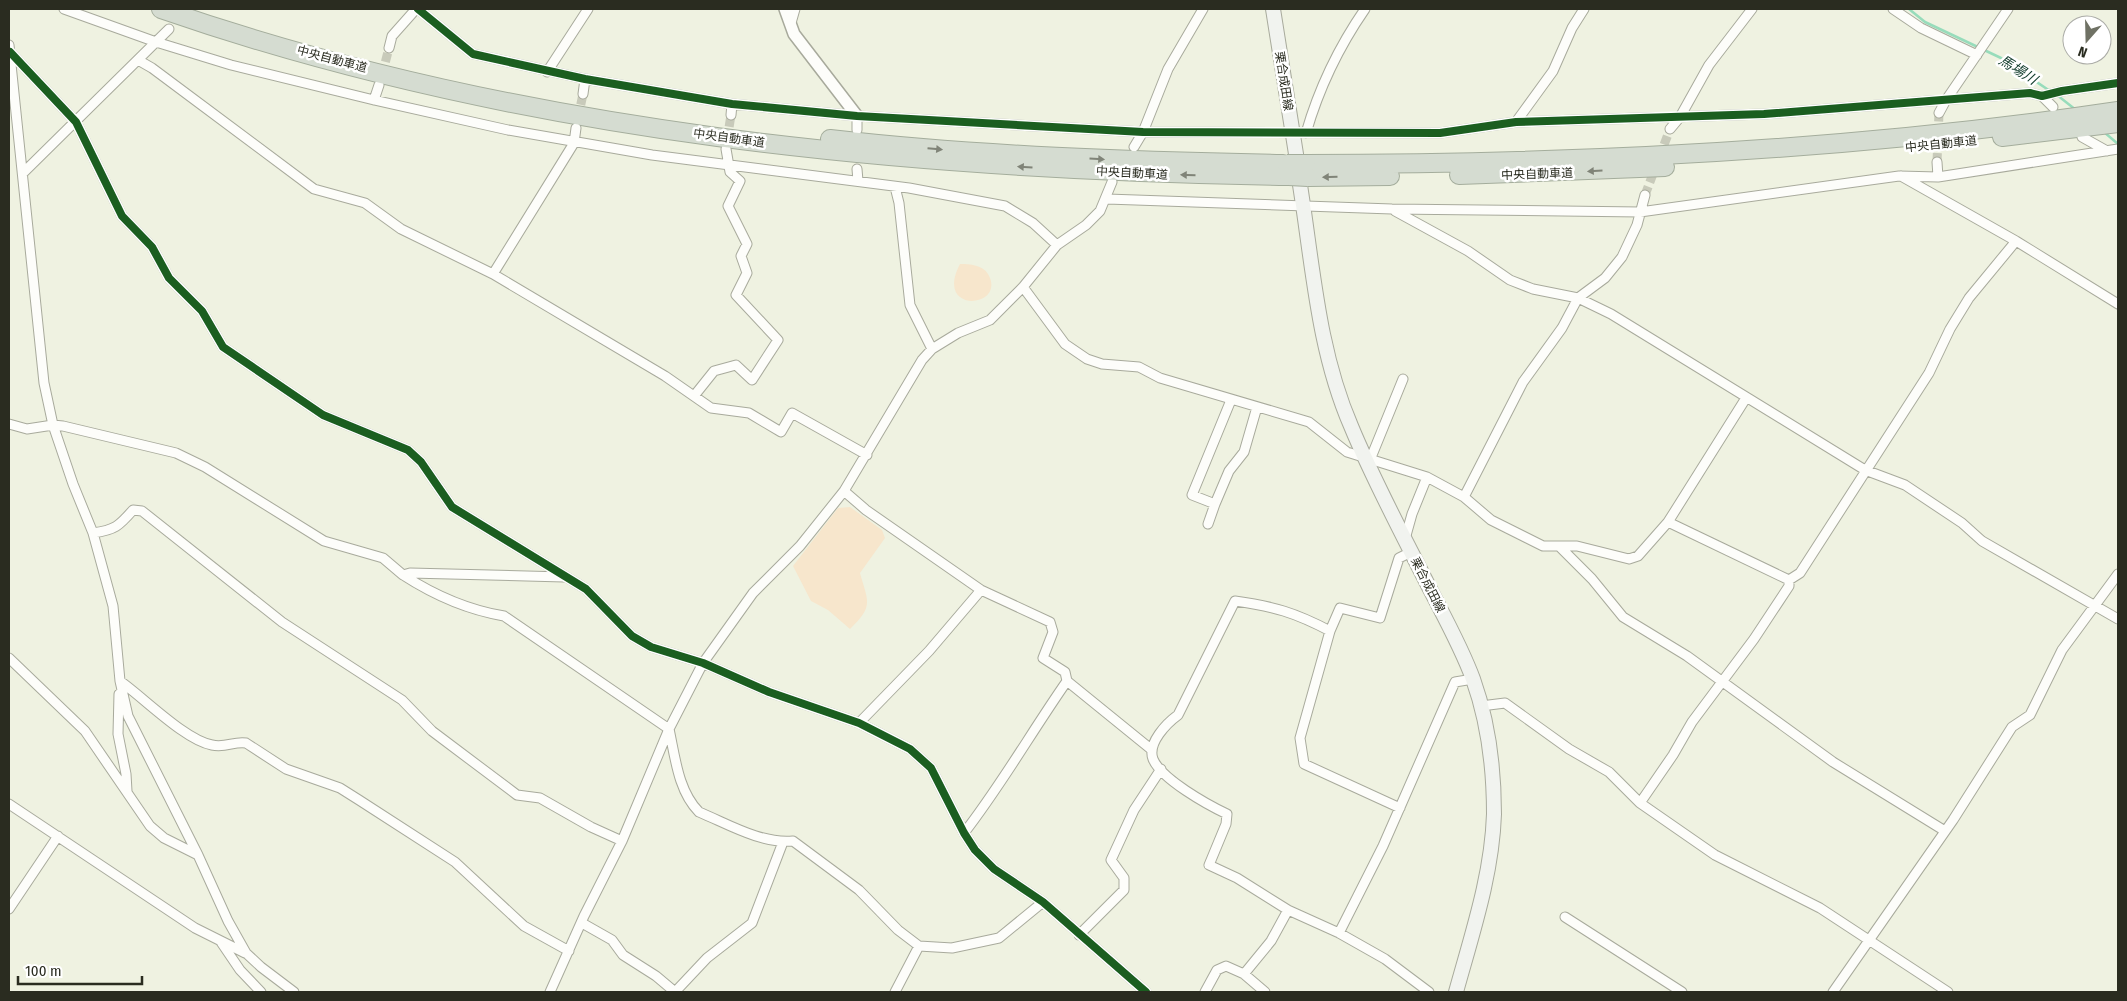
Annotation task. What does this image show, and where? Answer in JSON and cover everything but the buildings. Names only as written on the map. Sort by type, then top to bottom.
[{"type":"highway","name":"中央自動車道","points":[[161,9],[297,50],[398,77],[519,104],[719,138],[940,162],[1165,174],[1298,170],[1677,154],[1862,140],[2069,117],[2107,121]]},
{"type":"highway","name":"中央自動車道","points":[[201,9],[301,40],[493,86],[620,111],[721,126],[942,149],[1298,170],[1517,174],[1665,167],[2082,133],[2107,121],[2118,111]]},
{"type":"main road","name":"栗合成田線","points":[[1272,9],[1299,132],[1298,170],[1325,351],[1350,426],[1368,458],[1473,679],[1489,744],[1494,814],[1491,844],[1483,894],[1456,992]]},
{"type":"street","points":[[64,9],[156,42],[231,64],[374,100],[574,143],[727,166],[895,186],[1005,206],[1033,223],[1057,245]]},
{"type":"street","points":[[388,48],[392,36],[417,9],[473,54],[547,72],[732,104],[857,116],[1143,132],[1440,133],[1516,122],[1844,109],[2030,93],[2045,95],[2118,83]]},
{"type":"street","points":[[547,72],[588,9]]},
{"type":"street","points":[[785,9],[794,34],[857,116],[857,130]]},
{"type":"street","points":[[791,22],[795,9]]},
{"type":"street","points":[[1134,147],[1143,132],[1168,68],[1203,9]]},
{"type":"street","points":[[1299,132],[1339,48],[1365,9]]},
{"type":"street","points":[[1516,122],[1553,71],[1572,28],[1584,9]]},
{"type":"street","points":[[1670,129],[1680,117],[1709,65],[1752,9]]},
{"type":"street","points":[[1893,9],[1921,28],[1980,51]]},
{"type":"street","points":[[1939,113],[2008,9]]},
{"type":"street","points":[[22,173],[169,29]]},
{"type":"street","points":[[9,49],[76,122],[122,216],[152,247],[169,278],[202,311],[223,347],[323,415],[408,450],[422,462],[452,507],[586,589],[632,636],[651,647],[703,663],[768,692],[859,723],[910,749],[931,768],[975,850],[994,869],[1043,902],[1146,992]]},
{"type":"street","points":[[9,49],[44,383],[53,425],[73,484],[93,532],[113,606],[120,681],[118,734],[126,774],[127,791]]},
{"type":"street","points":[[138,60],[152,68],[314,189],[365,203],[401,229],[493,274],[666,376],[711,408],[749,413],[781,432],[792,413],[867,455]]},
{"type":"street","points":[[582,94],[586,79]]},
{"type":"street","points":[[374,100],[380,85]]},
{"type":"street","points":[[2045,95],[2053,107]]},
{"type":"street","points":[[731,115],[732,104]]},
{"type":"street","points":[[493,274],[574,143],[576,128]]},
{"type":"street","points":[[2082,133],[2107,151]]},
{"type":"street","points":[[694,396],[714,371],[736,365],[752,380],[778,340],[736,295],[747,272],[740,256],[747,244],[728,206],[740,181],[730,172],[727,166],[726,149]]},
{"type":"street","points":[[1107,199],[1392,209],[1640,212],[1899,176],[1938,177],[2118,149]]},
{"type":"street","points":[[1937,162],[1938,177]]},
{"type":"street","points":[[857,169],[858,181]]},
{"type":"street","points":[[1899,176],[2016,241],[2118,304]]},
{"type":"street","points":[[550,992],[622,841],[669,729],[703,663],[753,594],[800,546],[844,491],[867,455],[898,398],[932,349],[958,333],[990,320],[1023,287],[1057,245],[1086,225],[1100,211],[1107,199],[1112,182]]},
{"type":"street","points":[[895,186],[899,203],[910,305],[932,349]]},
{"type":"street","points":[[1464,497],[1523,382],[1562,328],[1578,298],[1605,278],[1622,257],[1637,225],[1645,195]]},
{"type":"street","points":[[1392,209],[1454,242],[1510,280],[1534,289],[1578,298],[1612,314],[1672,349],[1746,398],[1865,470],[1905,485],[1962,523],[1982,541],[2118,619]]},
{"type":"street","points":[[1789,580],[1800,572],[1929,373],[1950,329],[1969,298],[2016,241]]},
{"type":"street","points":[[1023,287],[1065,344],[1087,359],[1102,364],[1139,367],[1160,378],[1309,422],[1347,452],[1427,478],[1464,497],[1491,520],[1543,546],[1577,546],[1629,559],[1638,556],[1668,522],[1746,398]]},
{"type":"street","points":[[1368,458],[1403,378]]},
{"type":"street","points":[[1215,504],[1192,495],[1231,400]]},
{"type":"street","points":[[1208,524],[1229,471],[1244,452],[1258,407]]},
{"type":"street","points":[[9,424],[27,429],[53,425],[176,452],[206,467],[324,541],[383,558],[424,589],[477,612],[504,616],[669,729],[681,780],[692,805],[699,812],[750,833],[783,842],[793,841],[859,890],[898,930],[920,946],[952,948],[999,938],[1043,902]]},
{"type":"street","points":[[1400,808],[1304,764],[1300,738],[1330,631],[1340,608],[1380,618],[1398,558],[1408,545],[1412,514],[1427,478]]},
{"type":"street","points":[[844,491],[866,510],[950,566],[981,590],[1050,622],[1053,632],[1043,658],[1065,672],[1067,681],[1152,750]]},
{"type":"street","points":[[93,532],[109,531],[119,526],[134,510],[142,511],[282,622],[402,700],[432,731],[517,795],[540,798],[591,827],[622,841]]},
{"type":"street","points":[[1668,522],[1789,580]]},
{"type":"street","points":[[1558,546],[1592,579],[1623,617],[1687,656],[1833,762],[1945,831]]},
{"type":"street","points":[[403,575],[410,573],[565,577]]},
{"type":"street","points":[[1833,992],[1868,939],[1945,831],[2012,727],[2030,715],[2062,650],[2118,574]]},
{"type":"street","points":[[1640,803],[1673,755],[1692,722],[1759,631],[1789,586],[1789,580]]},
{"type":"street","points":[[859,723],[930,651],[981,590]]},
{"type":"street","points":[[1330,631],[1302,616],[1272,606],[1234,601],[1178,715],[1166,723],[1152,750],[1154,760],[1199,800],[1227,814],[1226,824],[1209,865],[1237,878],[1288,910],[1340,933],[1385,959],[1429,992]]},
{"type":"street","points":[[9,658],[85,731],[150,826],[164,838],[198,855]]},
{"type":"street","points":[[1340,933],[1400,808],[1455,682],[1473,679]]},
{"type":"street","points":[[120,681],[128,716],[198,855],[228,922],[246,953]]},
{"type":"street","points":[[120,681],[186,734],[210,745],[226,747],[239,742],[246,743],[286,769],[340,788],[455,862],[524,926],[569,950]]},
{"type":"street","points":[[964,832],[983,808],[1036,724],[1067,681]]},
{"type":"street","points":[[1481,706],[1505,704],[1569,749],[1609,772],[1640,803],[1715,855],[1820,908],[1948,992]]},
{"type":"street","points":[[1079,935],[1124,890],[1124,878],[1111,860],[1134,810],[1161,768]]},
{"type":"street","points":[[9,804],[195,928],[246,953],[294,992]]},
{"type":"street","points":[[9,909],[42,863],[58,836]]},
{"type":"street","points":[[582,923],[612,940],[623,955],[656,976],[675,992],[706,958],[752,923],[783,842]]},
{"type":"street","points":[[1244,974],[1271,941],[1288,910]]},
{"type":"street","points":[[1565,917],[1682,992]]},
{"type":"street","points":[[220,940],[240,970],[261,992]]},
{"type":"street","points":[[896,992],[920,946]]},
{"type":"street","points":[[1205,992],[1217,970],[1226,966],[1244,974],[1265,992]]},
{"type":"shaded area","points":[[960,264],[976,266],[986,271],[991,285],[988,294],[981,299],[971,301],[962,299],[956,292],[954,280]]},
{"type":"shaded area","points":[[850,507],[882,530],[885,538],[860,573],[867,597],[866,609],[850,629],[828,610],[811,601],[793,566],[838,508]]},
{"type":"waterway","name":"馬場川","points":[[1909,9],[1925,22],[2001,58],[2050,91]]},
{"type":"waterway","name":"馬場川","points":[[2057,95],[2076,110]]},
{"type":"waterway","name":"馬場川","points":[[2104,132],[2118,144]]},
{"type":"tunnel","points":[[382,75],[389,48]]},
{"type":"tunnel","points":[[578,118],[583,94]]},
{"type":"tunnel","points":[[1937,162],[1939,113]]},
{"type":"tunnel","points":[[727,140],[731,115]]},
{"type":"tunnel","points":[[1645,195],[1670,129]]},
{"type":"cycle path","points":[[418,9],[473,54],[585,79],[732,104],[857,116],[1143,132],[1440,133],[1516,122],[1764,114],[2030,93],[2042,96],[2062,91],[2118,83]]},
{"type":"cycle path","points":[[10,52],[76,122],[122,216],[152,247],[169,278],[202,311],[223,347],[323,415],[408,450],[421,462],[452,507],[586,589],[632,636],[651,647],[703,663],[769,692],[859,723],[910,749],[931,768],[964,833],[975,850],[994,869],[1043,902],[1146,992]]}]
